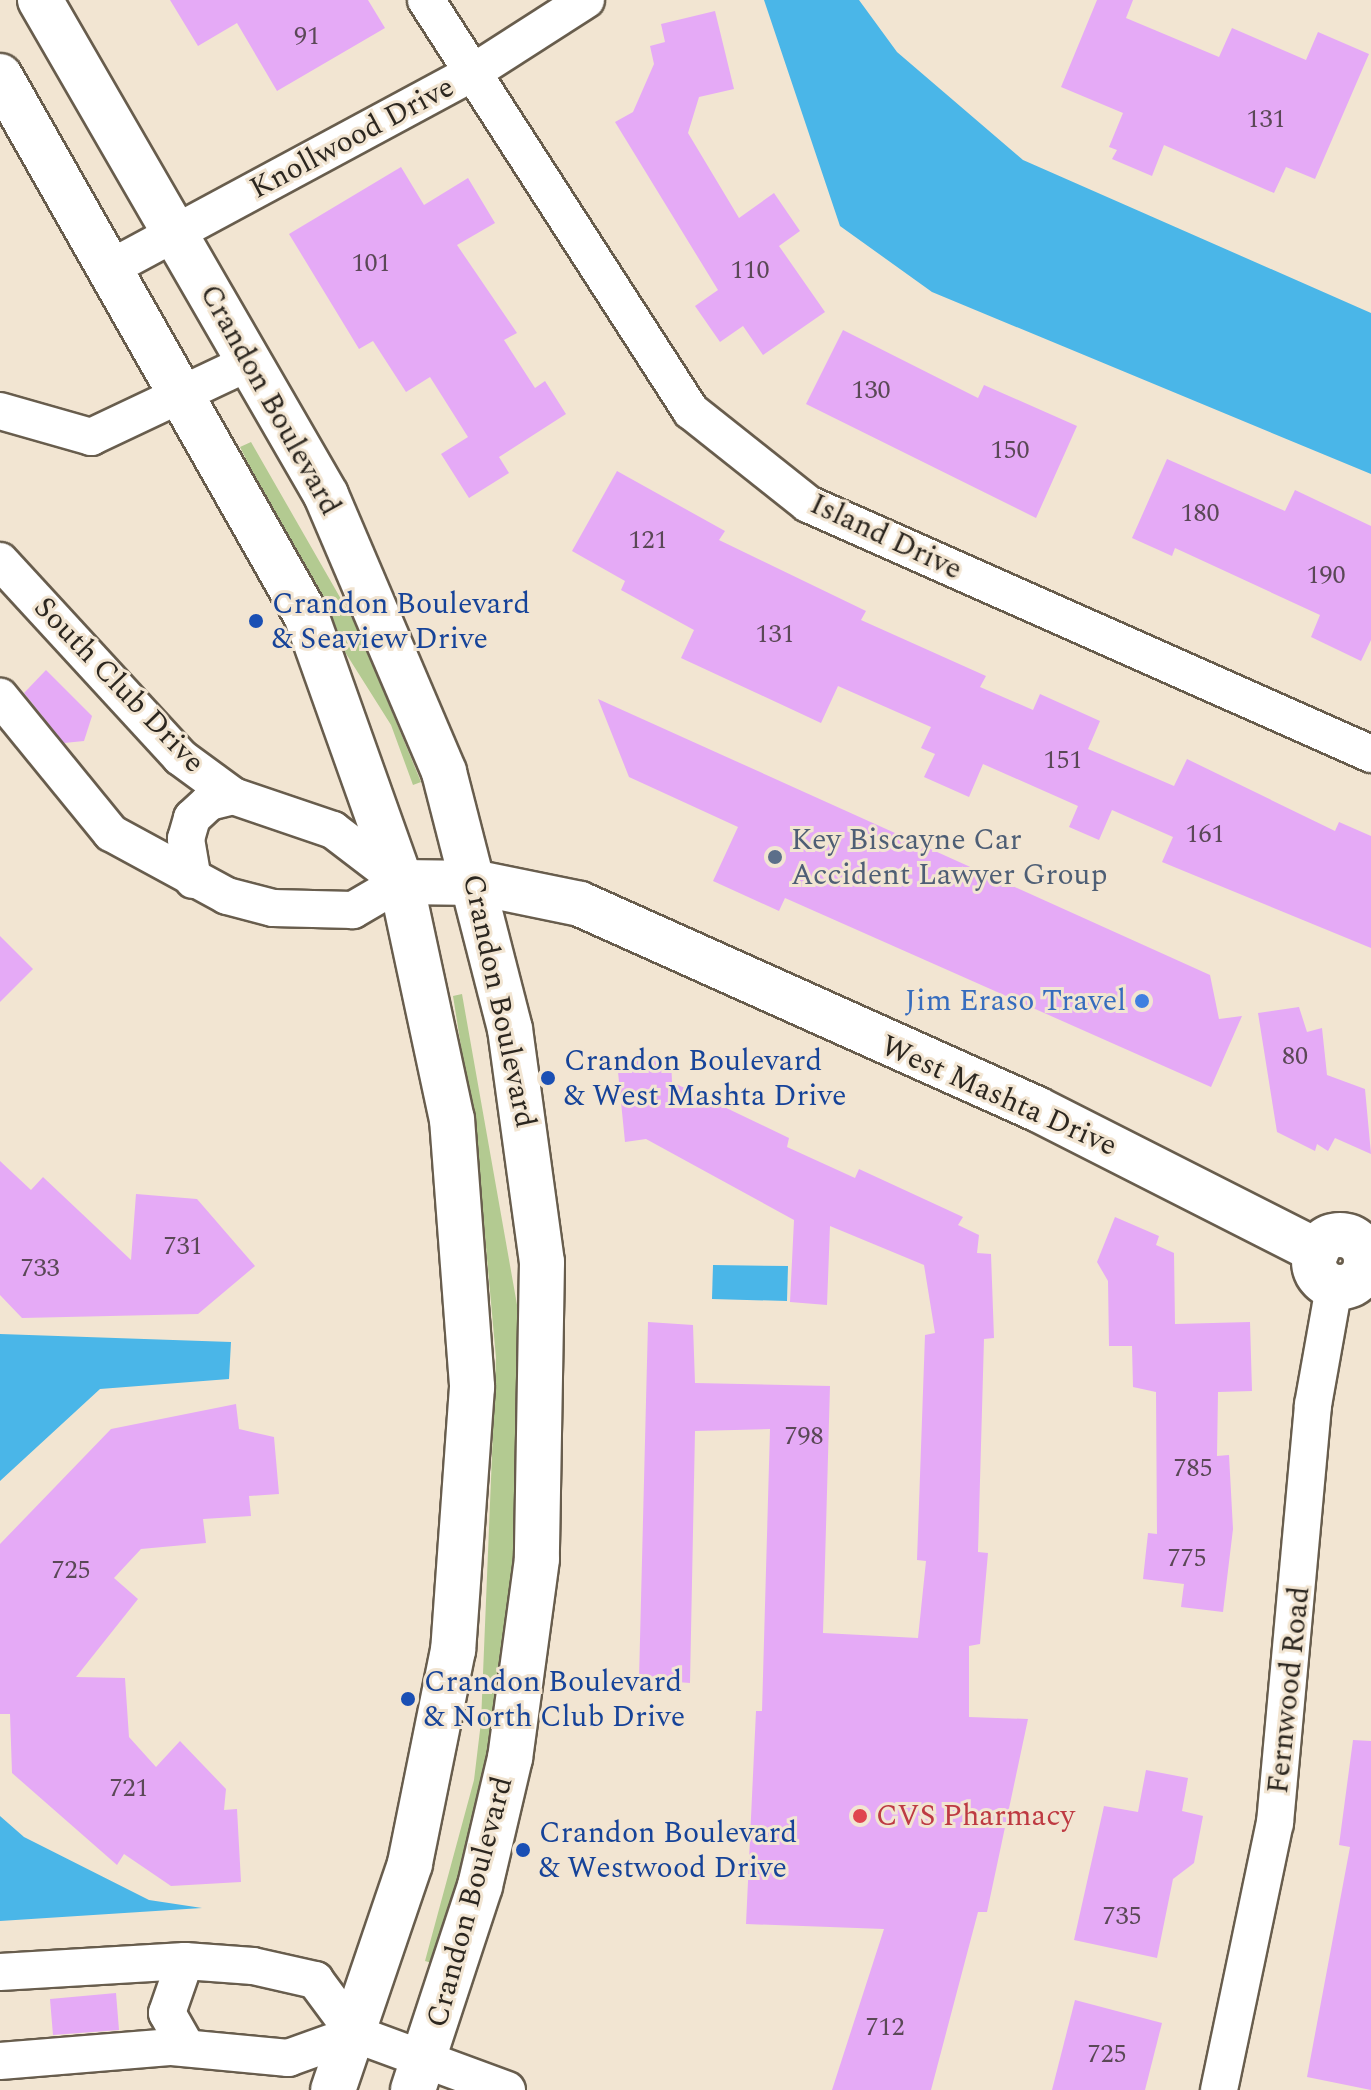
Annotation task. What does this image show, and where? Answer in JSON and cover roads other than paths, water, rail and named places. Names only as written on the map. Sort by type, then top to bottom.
[{"type":"main road","name":"Crandon Boulevard","points":[[40,0],[326,495],[409,677],[478,883],[530,1152],[542,1262],[544,1425],[537,1559],[510,1758],[468,1928],[420,2073]]},
{"type":"main road","points":[[0,76],[112,267],[306,615],[401,882],[452,1119],[466,1250],[470,1445],[453,1650],[432,1773],[355,2034],[333,2090]]},
{"type":"main road","name":"West Mashta Drive","points":[[401,882],[478,883],[580,904],[1037,1109],[1346,1272]]},
{"type":"street","name":"Island Drive","points":[[426,0],[469,75],[691,411],[808,504],[1371,754]]},
{"type":"street","name":"Knollwood Drive","points":[[112,267],[469,75],[586,0]]},
{"type":"street","points":[[0,411],[91,437],[185,396],[250,362]]},
{"type":"street","name":"South Club Drive","points":[[0,561],[180,757],[233,796],[333,830],[401,882]]},
{"type":"street","points":[[0,697],[84,808],[111,833],[193,880],[273,908],[316,912],[353,910],[401,882]]},
{"type":"street","points":[[193,880],[186,839],[192,818],[209,802],[233,796]]},
{"type":"street","name":"Fernwood Road","points":[[1219,2090],[1275,1823],[1313,1405],[1346,1272]]},
{"type":"street","points":[[185,1961],[167,2013],[187,2048]]},
{"type":"street","points":[[0,1972],[185,1961],[315,1980],[355,2034],[420,2073],[507,2090]]},
{"type":"street","points":[[0,2061],[187,2048],[288,2058],[355,2034]]},
{"type":"water","points":[[764,0],[859,0],[897,52],[1023,160],[1371,313],[1371,474],[932,292],[840,226]]},
{"type":"water","points":[[713,1265],[788,1266],[787,1301],[712,1299]]},
{"type":"water","points":[[0,1334],[231,1342],[229,1379],[100,1389],[0,1481]]},
{"type":"water","points":[[0,1816],[24,1837],[149,1900],[202,1908],[0,1921]]},
{"type":"place","name":"Crandon Boulevard & Seaview Drive","points":[[256,621]]},
{"type":"place","name":"Key Biscayne Car Accident Lawyer Group","points":[[775,857]]},
{"type":"place","name":"Jim Eraso Travel","points":[[1142,1001]]},
{"type":"place","name":"Crandon Boulevard & West Mashta Drive","points":[[548,1078]]},
{"type":"place","name":"Crandon Boulevard & North Club Drive","points":[[408,1699]]},
{"type":"place","name":"CVS Pharmacy","points":[[860,1816]]},
{"type":"place","name":"Crandon Boulevard & Westwood Drive","points":[[523,1850]]}]
